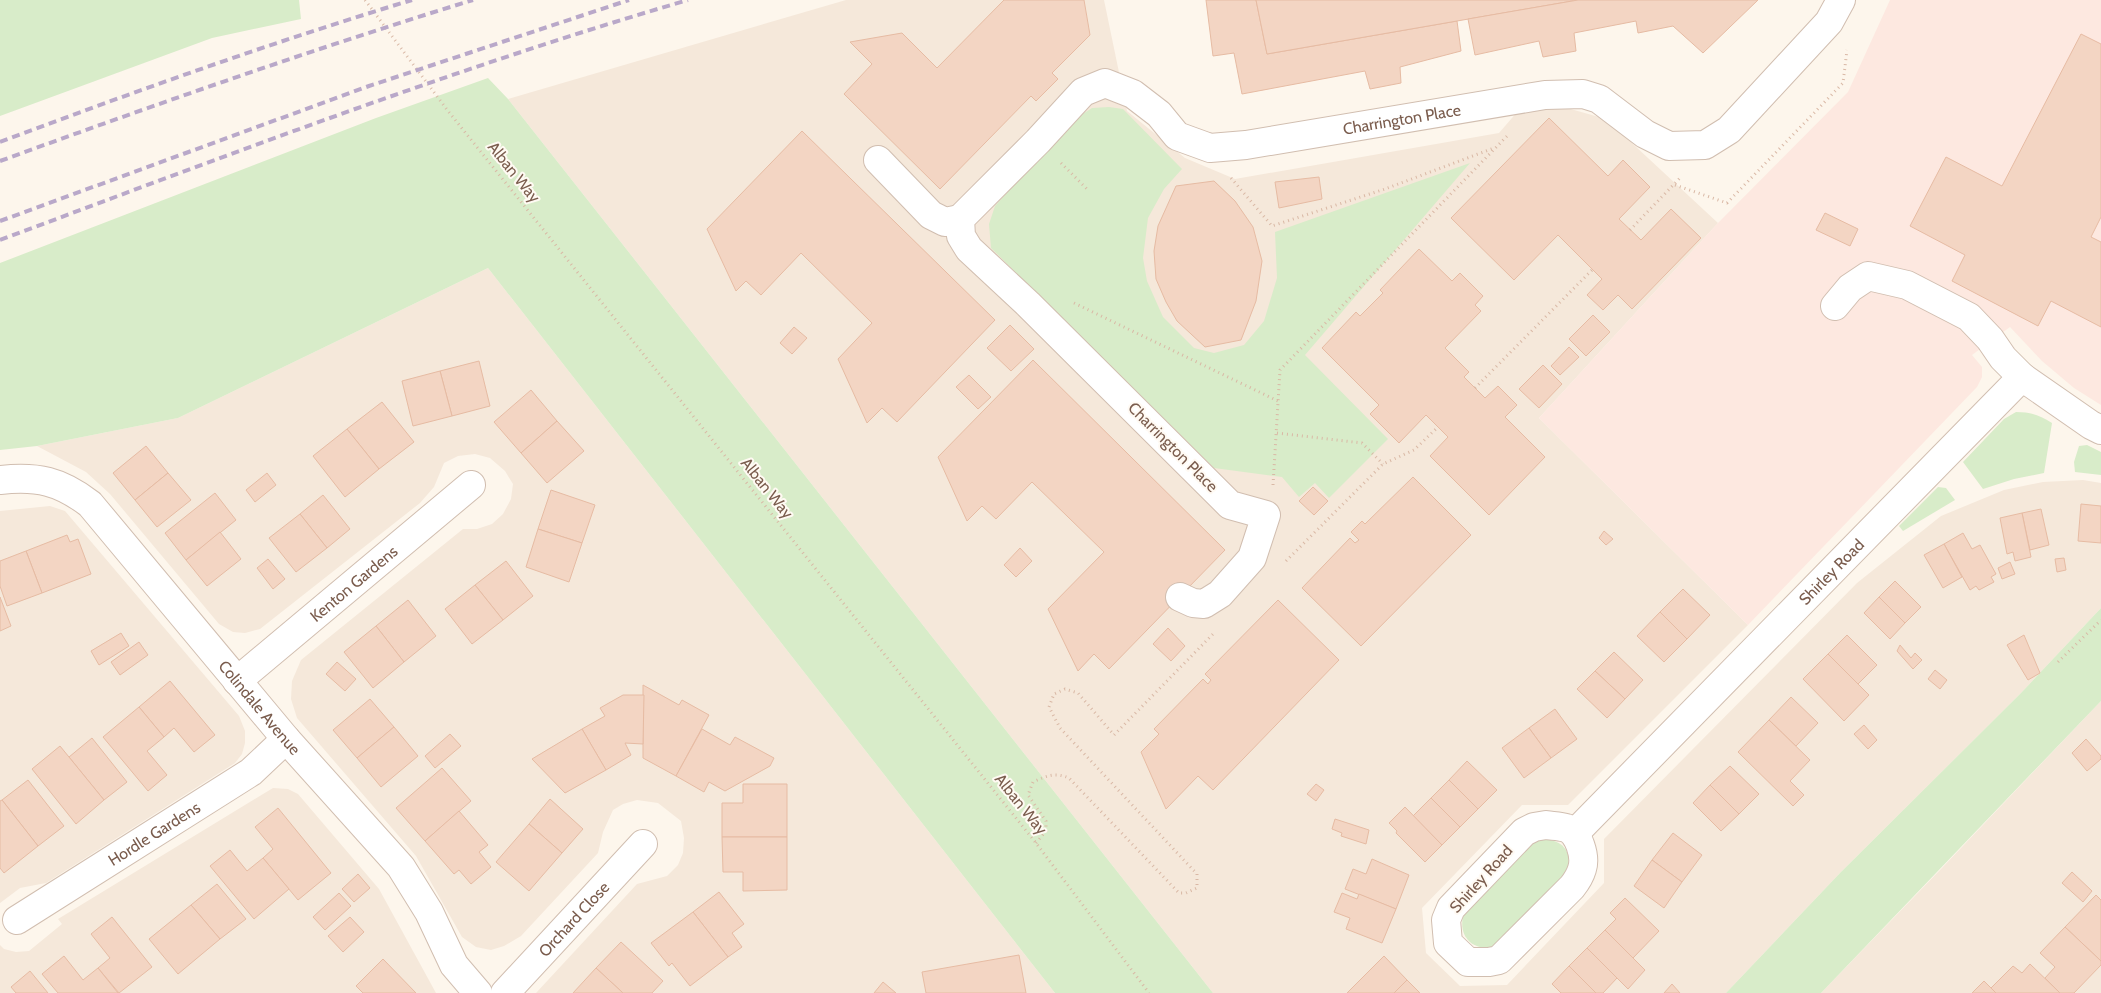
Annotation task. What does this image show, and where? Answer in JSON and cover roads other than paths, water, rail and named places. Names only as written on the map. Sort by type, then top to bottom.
[{"type":"street","name":"Charrington Place","points":[[1180,597],[1193,603],[1204,604],[1220,594],[1252,558],[1266,516],[1230,505],[1028,304],[969,249],[962,236],[960,219],[1038,141],[1083,92],[1105,83],[1134,94],[1159,114],[1177,136],[1210,148],[1246,145],[1545,95],[1583,94],[1599,99],[1645,134],[1670,146],[1705,145],[1729,130],[1829,22],[1841,0]]},
{"type":"street","points":[[878,160],[931,215],[945,222],[960,219]]},
{"type":"street","points":[[1836,306],[1850,288],[1868,276],[1907,285],[1970,317],[1990,339],[2002,358],[2022,377],[2101,430]]},
{"type":"street","name":"Shirley Road","points":[[1575,833],[2022,377]]},
{"type":"street","name":"Colindale Avenue","points":[[0,480],[45,480],[73,490],[90,504],[286,739],[401,867],[429,912],[454,965],[478,993]]},
{"type":"street","name":"Kenton Gardens","points":[[237,681],[472,485]]},
{"type":"street","name":"Hordle Gardens","points":[[17,920],[251,772],[286,739]]},
{"type":"street","name":"Shirley Road","points":[[1546,825],[1566,828],[1575,833],[1580,844],[1583,867],[1579,877],[1572,887],[1509,952],[1499,960],[1468,962],[1448,943],[1446,920],[1451,908],[1524,832],[1534,827],[1546,825]]},
{"type":"street","name":"Orchard Close","points":[[505,993],[643,844]]},
{"type":"railway","points":[[0,142],[205,68],[412,0]]},
{"type":"railway","points":[[0,161],[235,78],[473,0]]},
{"type":"railway","points":[[0,221],[369,86],[629,0]]},
{"type":"railway","points":[[0,240],[428,83],[601,26],[688,0]]}]
